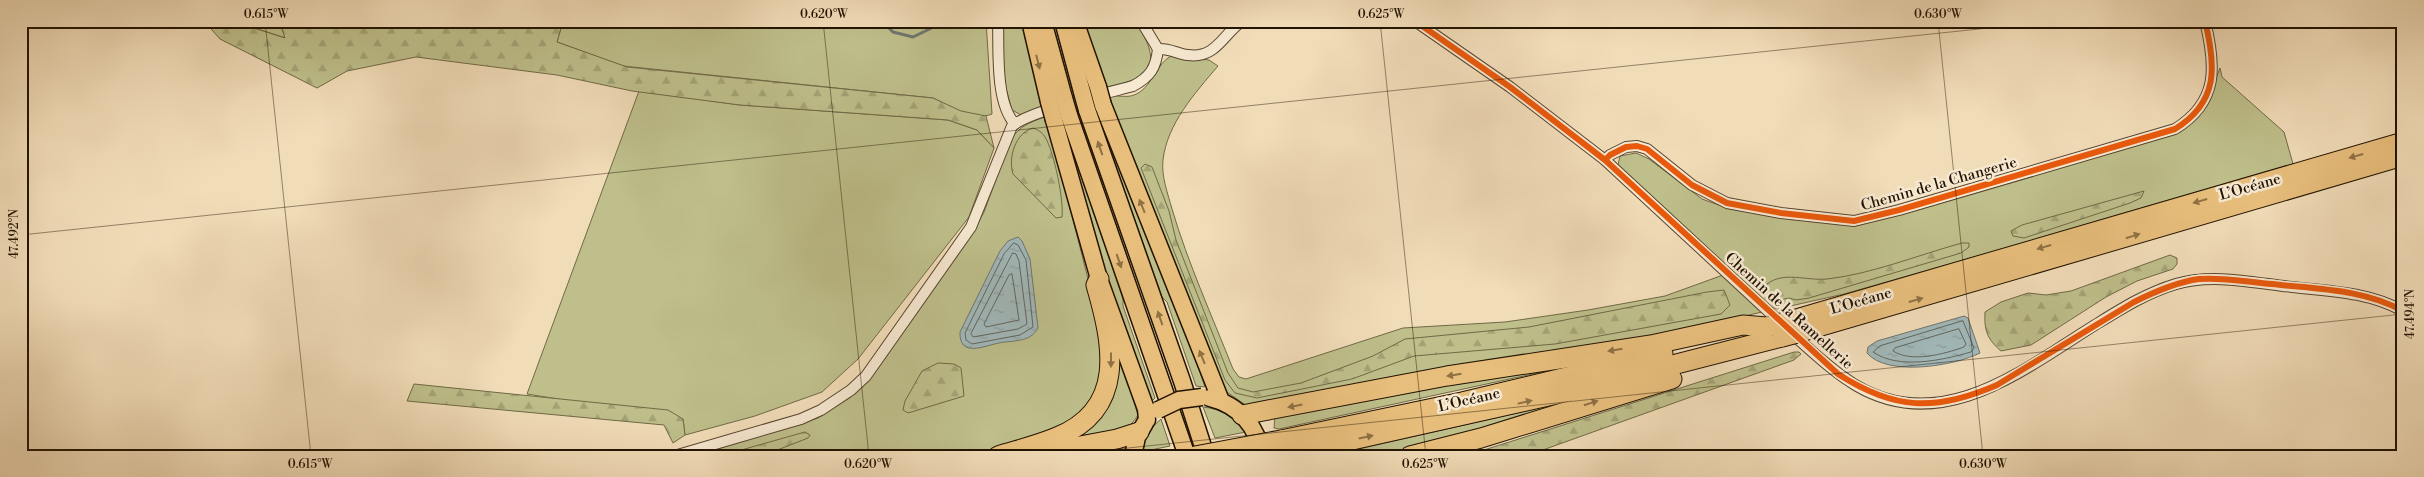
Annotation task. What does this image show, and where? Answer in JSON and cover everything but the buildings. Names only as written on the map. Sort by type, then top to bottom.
[{"type":"highway","points":[[1030,21],[1061,118],[1100,279],[1146,409],[1148,421],[1133,456]]},
{"type":"highway","points":[[1043,21],[1056,100]]},
{"type":"highway","points":[[1063,21],[1090,90],[1104,105],[1221,401]]},
{"type":"highway","points":[[1075,21],[1090,90],[1087,110],[1206,456]]},
{"type":"highway","points":[[1061,118],[1182,438],[1187,456]]},
{"type":"highway","name":"L’Océane","points":[[1783,331],[2403,142]]},
{"type":"highway","name":"L’Océane","points":[[1194,456],[1282,450],[1518,389],[1783,331],[2403,156]]},
{"type":"highway","points":[[998,456],[1057,437],[1072,430],[1093,411],[1101,400],[1110,373],[1111,359],[1104,312],[1096,285],[1100,279]]},
{"type":"highway","points":[[1242,415],[1447,376],[1651,345],[1743,324],[1783,331]]},
{"type":"highway","points":[[1410,456],[1481,438],[1783,331]]},
{"type":"highway","points":[[1028,456],[1117,439],[1179,400],[1202,397],[1221,401],[1242,415],[1255,433],[1262,456]]},
{"type":"street","points":[[998,21],[1001,86],[1010,119],[1014,124]]},
{"type":"street","points":[[674,456],[801,419],[838,400],[866,376],[971,227],[982,204],[1008,134],[1014,124],[1040,114],[1133,86],[1145,80],[1153,71],[1158,49],[1141,21]]},
{"type":"street","points":[[1158,49],[1166,48],[1188,56],[1205,55],[1214,50],[1242,21]]},
{"type":"street","name":"Chemin de la Ramellerie","points":[[1415,21],[1510,87],[1604,160],[1838,374],[1872,394],[1901,402],[1934,403],[1955,401],[1976,394],[1997,385],[2134,302],[2154,292],[2199,279],[2354,294],[2403,311]]},
{"type":"street","name":"Chemin de la Changerie","points":[[1604,160],[1626,147],[1637,146],[1647,149],[1692,185],[1727,203],[1781,213],[1854,221],[2175,129],[2193,115],[2208,90],[2213,64],[2205,21]]},
{"type":"green space","points":[[204,21],[232,21],[285,38],[282,29],[287,21],[563,21],[557,42],[627,67],[933,98],[961,111],[986,116],[994,148],[977,130],[948,120],[740,105],[632,91],[557,75],[416,57],[347,71],[317,88],[220,39]]},
{"type":"green space","points":[[232,21],[287,21],[282,29],[286,38]]},
{"type":"green space","points":[[563,21],[986,21],[992,114],[985,116],[970,115],[933,98],[623,66],[557,42]]},
{"type":"green space","points":[[1001,21],[1023,21],[1042,109],[1021,115],[1012,110],[1004,81]]},
{"type":"green space","points":[[1081,21],[1135,21],[1144,35],[1151,58],[1149,66],[1144,73],[1135,79],[1123,83],[1104,86]]},
{"type":"green space","points":[[1172,56],[1209,60],[1218,66],[1183,110],[1176,122],[1166,147],[1163,172],[1165,185],[1185,249],[1233,369],[1239,377],[1246,379],[1403,328],[1505,322],[1588,310],[1665,296],[1723,275],[1762,312],[1664,335],[1250,408],[1221,388],[1109,103],[1111,102],[1110,96],[1128,96],[1140,92],[1162,63]]},
{"type":"green space","points":[[2220,68],[2222,77],[2284,132],[2293,164],[1844,294],[1777,309],[1771,307],[1618,165],[1620,156],[1636,153],[1649,159],[1702,199],[1730,209],[1851,224],[1917,209],[2162,138],[2190,123],[2214,84]]},
{"type":"green space","points":[[639,91],[740,105],[948,120],[977,130],[994,148],[969,217],[858,359],[822,392],[755,416],[685,435],[683,419],[527,394]]},
{"type":"green space","points":[[1100,106],[1185,326],[1205,387],[1196,386],[1167,302],[1162,297],[1095,107]]},
{"type":"green space","points":[[1045,117],[1048,122],[1097,314],[1104,352],[1094,400],[1077,418],[1048,434],[976,456],[695,456],[818,418],[851,397],[873,375],[972,234],[984,212],[1011,139],[1026,125]]},
{"type":"green space","points":[[1062,117],[1155,398],[1151,402],[1115,314]]},
{"type":"green space","points":[[1033,128],[1044,135],[1052,153],[1060,188],[1062,217],[1056,218],[1013,174],[1011,161],[1014,147],[1022,135]]},
{"type":"green space","points":[[1145,164],[1152,167],[1169,211],[1176,240],[1228,373],[1238,388],[1253,392],[1301,383],[1373,356],[1405,339],[1529,327],[1724,290],[1730,305],[1721,314],[1555,344],[1414,356],[1352,379],[1257,398],[1235,393],[1225,380],[1141,168]]},
{"type":"green space","points":[[2144,191],[2141,198],[2130,203],[2024,238],[2013,236],[2011,231],[2022,225]]},
{"type":"green space","points":[[1962,243],[1969,243],[1969,247],[1961,253],[1809,298],[1796,300],[1789,298],[1771,302],[1768,298],[1767,284],[1781,278],[1827,279],[1844,277],[1878,269]]},
{"type":"green space","points":[[2170,255],[2177,258],[2177,264],[2173,269],[2137,281],[2106,297],[2031,345],[2001,351],[1987,334],[1985,312],[2001,302],[2028,293],[2046,295],[2071,291]]},
{"type":"green space","points":[[1794,352],[1801,354],[1794,360],[1526,456],[1465,456]]},
{"type":"green space","points":[[1116,356],[1120,356],[1138,415],[1125,429],[1118,432],[1075,437]]},
{"type":"green space","points":[[1602,359],[1279,429],[1274,428],[1275,416],[1384,394]]},
{"type":"green space","points":[[938,363],[954,364],[961,368],[964,396],[908,413],[903,410],[905,401],[922,371]]},
{"type":"green space","points":[[414,384],[668,410],[683,419],[685,435],[673,443],[664,425],[407,401]]},
{"type":"green space","points":[[1605,393],[1433,445],[1384,456],[1327,456]]},
{"type":"green space","points":[[1203,407],[1227,415],[1246,432],[1215,438]]},
{"type":"green space","points":[[1161,419],[1170,446],[1141,452],[1148,431]]},
{"type":"green space","points":[[805,432],[810,435],[808,438],[762,456],[720,456]]},
{"type":"water","points":[[1018,237],[1022,241],[1030,259],[1038,328],[1035,333],[1026,339],[980,348],[968,348],[961,340],[960,332],[1000,251],[1008,241]]},
{"type":"water","points":[[1964,316],[1968,318],[1980,353],[1968,358],[1938,365],[1905,367],[1889,365],[1867,353],[1868,347],[1877,341]]},
{"type":"waterway","points":[[882,21],[893,32],[913,37],[946,21]]},
{"type":"cycle path","points":[[1415,21],[1510,87],[1605,160],[1838,374],[1878,395],[1915,403],[1934,403],[1975,394],[1997,385],[2134,302],[2165,288],[2190,280],[2226,279],[2339,291],[2372,298],[2403,311]]},
{"type":"cycle path","points":[[1605,160],[1610,155],[1626,147],[1637,146],[1647,149],[1692,185],[1727,203],[1781,213],[1854,221],[1899,210],[2175,129],[2200,107],[2207,95],[2211,82],[2211,53],[2205,21]]}]
